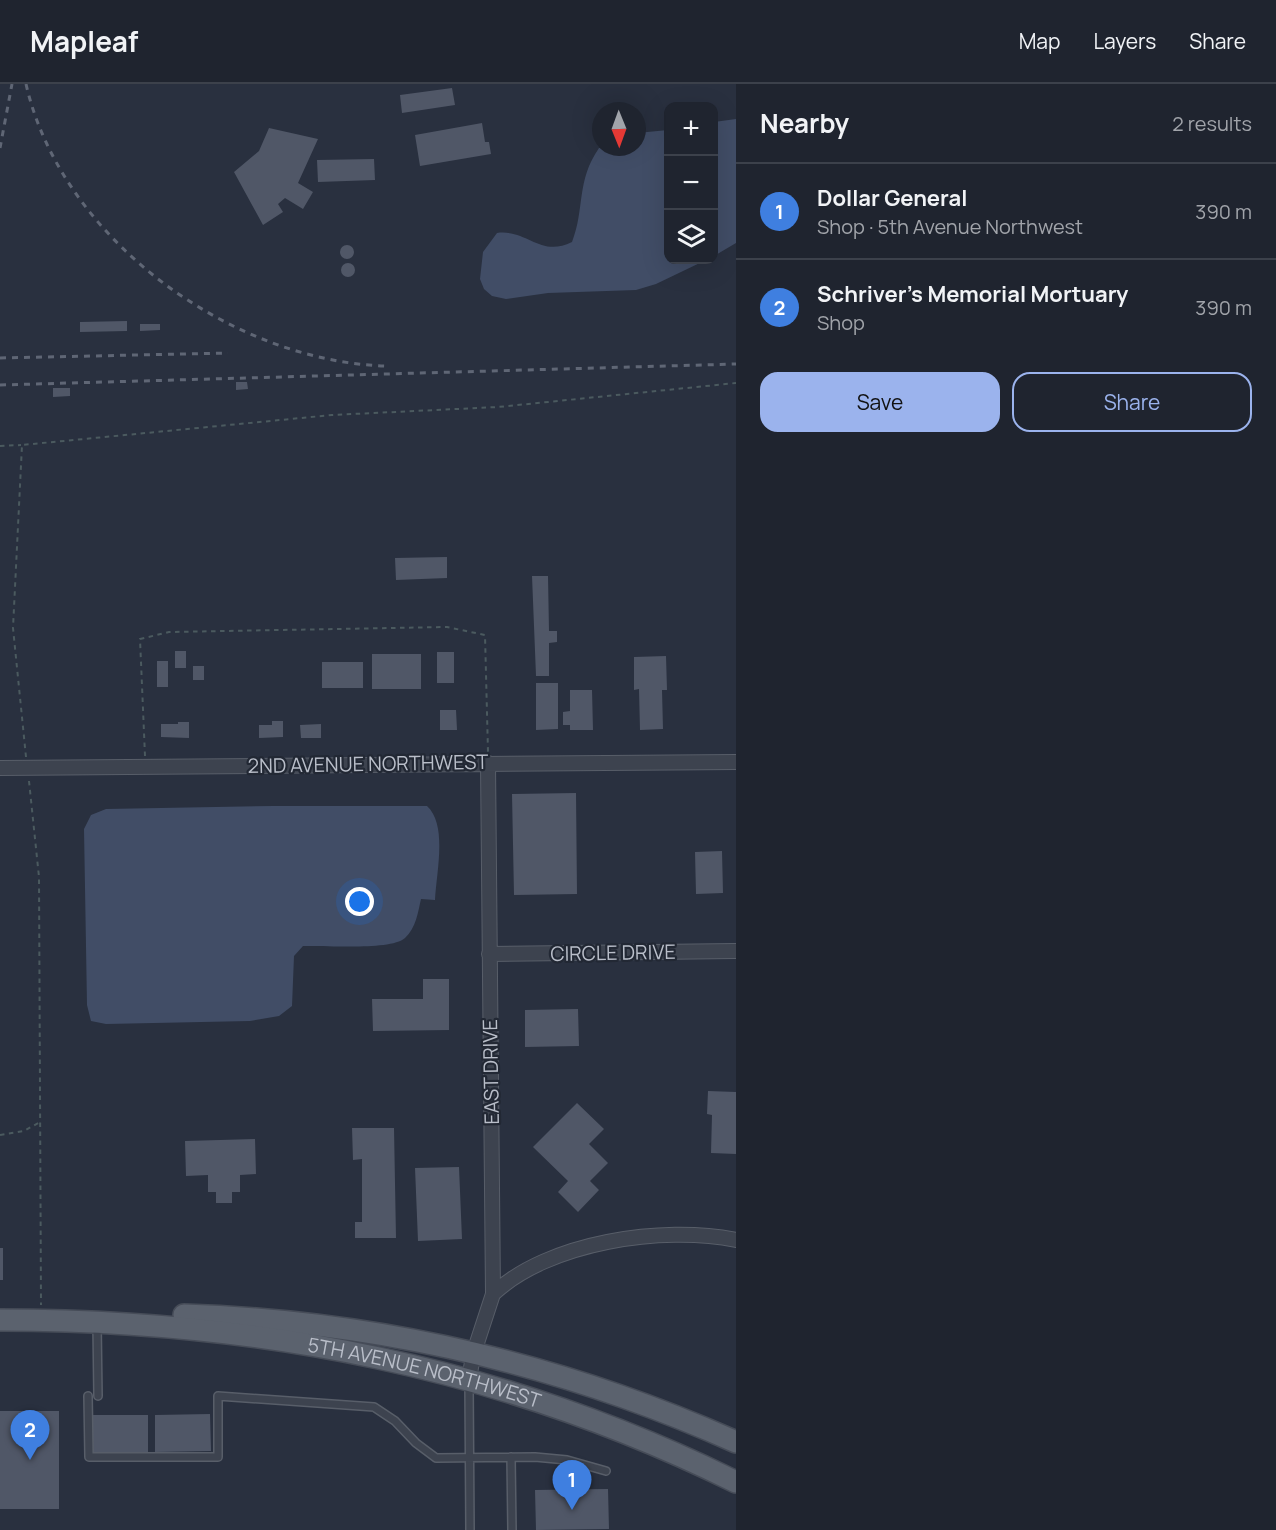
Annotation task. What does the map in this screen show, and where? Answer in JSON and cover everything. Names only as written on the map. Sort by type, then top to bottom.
[{"type":"main road","name":"5TH AVENUE NORTHWEST","points":[[0,1320],[97,1320],[184,1315],[265,1319],[349,1329],[474,1352],[617,1394],[736,1442]]},
{"type":"main road","name":"5TH AVENUE NORTHWEST","points":[[97,1320],[282,1340],[393,1360],[469,1378],[590,1418],[736,1482]]},
{"type":"street","name":"2ND AVENUE NORTHWEST","points":[[0,768],[736,762]]},
{"type":"street","name":"EAST DRIVE","points":[[469,1378],[474,1352],[493,1294],[488,763]]},
{"type":"street","name":"CIRCLE DRIVE","points":[[489,954],[736,951]]},
{"type":"street","points":[[493,1294],[523,1272],[551,1259],[609,1242],[639,1237],[700,1235],[736,1240]]},
{"type":"lane","points":[[97,1320],[98,1396]]},
{"type":"lane","points":[[469,1378],[470,1530]]},
{"type":"lane","points":[[88,1396],[89,1457],[218,1456],[218,1396],[374,1407],[395,1421],[416,1443],[436,1458],[511,1457],[567,1460],[606,1471]]},
{"type":"lane","points":[[511,1457],[512,1530]]},
{"type":"path","points":[[0,446],[332,415],[498,407],[736,383]]},
{"type":"path","points":[[21,445],[13,628],[27,768],[35,820],[39,877],[41,1320]]},
{"type":"path","points":[[146,767],[140,639],[169,632],[447,627],[485,635],[488,763]]},
{"type":"path","points":[[0,1135],[24,1131],[40,1122]]},
{"type":"water","points":[[736,119],[736,243],[718,254],[718,156],[718,121]]},
{"type":"water","points":[[664,130],[664,264],[698,264],[656,284],[636,290],[548,293],[506,299],[492,296],[484,289],[480,279],[483,252],[497,233],[517,235],[551,247],[572,242],[587,172],[594,156],[646,156],[646,132]]},
{"type":"water","points":[[427,806],[433,814],[439,837],[435,900],[421,899],[412,930],[405,938],[397,942],[372,946],[303,946],[294,956],[292,1006],[279,1016],[250,1021],[106,1024],[91,1021],[87,1005],[84,829],[91,815],[106,809]]},
{"type":"building","points":[[452,88],[455,105],[402,113],[400,95]]},
{"type":"building","points":[[482,123],[485,142],[489,142],[491,154],[420,166],[415,135]]},
{"type":"building","points":[[269,128],[318,139],[298,183],[313,192],[303,209],[285,198],[278,204],[283,212],[263,225],[234,172],[259,151]]},
{"type":"building","points":[[374,159],[375,180],[318,182],[317,160]]},
{"type":"building","points":[[344,245],[350,245],[354,252],[350,259],[344,259],[340,255],[340,249]]},
{"type":"building","points":[[345,263],[351,263],[355,270],[351,277],[345,277],[341,273],[341,267]]},
{"type":"building","points":[[127,321],[127,331],[80,332],[80,322]]},
{"type":"building","points":[[140,324],[160,324],[160,330],[140,331]]},
{"type":"building","points":[[236,382],[247,382],[248,389],[236,390]]},
{"type":"building","points":[[53,388],[70,388],[70,396],[53,397]]},
{"type":"building","points":[[447,557],[447,578],[396,580],[395,558]]},
{"type":"building","points":[[532,576],[548,576],[549,631],[557,631],[557,642],[549,643],[549,676],[536,676]]},
{"type":"building","points":[[175,651],[186,651],[186,668],[175,668]]},
{"type":"building","points":[[437,652],[454,652],[454,683],[437,683]]},
{"type":"building","points":[[372,654],[421,654],[421,689],[372,689]]},
{"type":"building","points":[[666,656],[667,690],[662,690],[663,729],[640,730],[639,689],[634,690],[634,657]]},
{"type":"building","points":[[157,661],[168,661],[168,687],[157,687]]},
{"type":"building","points":[[322,662],[363,662],[363,688],[322,688]]},
{"type":"building","points":[[193,666],[204,666],[204,680],[193,680]]},
{"type":"building","points":[[536,683],[558,683],[558,729],[536,730]]},
{"type":"building","points":[[570,690],[592,690],[593,730],[570,730],[570,725],[563,725],[563,712],[570,711]]},
{"type":"building","points":[[440,710],[456,710],[457,730],[440,730]]},
{"type":"building","points":[[272,721],[283,721],[283,737],[259,738],[259,725],[272,725]]},
{"type":"building","points":[[178,722],[189,722],[189,738],[161,737],[161,724],[178,724]]},
{"type":"building","points":[[321,724],[321,738],[301,738],[300,725]]},
{"type":"building","points":[[576,793],[577,894],[514,895],[512,794]]},
{"type":"building","points":[[722,851],[723,893],[696,894],[695,852]]},
{"type":"building","points":[[423,979],[449,979],[449,1030],[373,1031],[372,999],[423,999]]},
{"type":"building","points":[[578,1009],[579,1046],[525,1047],[525,1010]]},
{"type":"building","points":[[708,1091],[736,1092],[736,1154],[711,1153],[712,1115],[707,1114]]},
{"type":"building","points":[[577,1103],[604,1129],[589,1144],[608,1163],[590,1181],[599,1190],[578,1212],[558,1192],[568,1181],[533,1147]]},
{"type":"building","points":[[352,1128],[394,1128],[396,1238],[355,1238],[355,1222],[362,1222],[362,1159],[353,1160]]},
{"type":"building","points":[[255,1139],[256,1174],[240,1175],[240,1192],[232,1192],[232,1203],[216,1203],[216,1192],[208,1192],[208,1175],[186,1176],[185,1141]]},
{"type":"building","points":[[459,1167],[462,1239],[418,1241],[415,1168]]},
{"type":"building","points":[[0,1248],[3,1248],[3,1280],[0,1280]]},
{"type":"building","points":[[0,1411],[59,1411],[59,1509],[0,1509]]},
{"type":"building","points":[[210,1414],[211,1451],[155,1452],[155,1415]]},
{"type":"building","points":[[93,1415],[148,1415],[148,1452],[93,1452]]},
{"type":"building","points":[[608,1489],[609,1529],[536,1530],[535,1490]]},
{"type":"railway","points":[[0,148],[12,84]]},
{"type":"railway","points":[[26,84],[45,140],[75,193],[115,240],[162,282],[214,316],[270,342],[328,359],[387,366]]},
{"type":"railway","points":[[0,358],[228,353]]},
{"type":"railway","points":[[0,385],[736,364]]},
{"type":"place","name":"Schriver's Memorial Mortuary","points":[[30,1460]]},
{"type":"place","name":"Dollar General","points":[[572,1510]]}]
